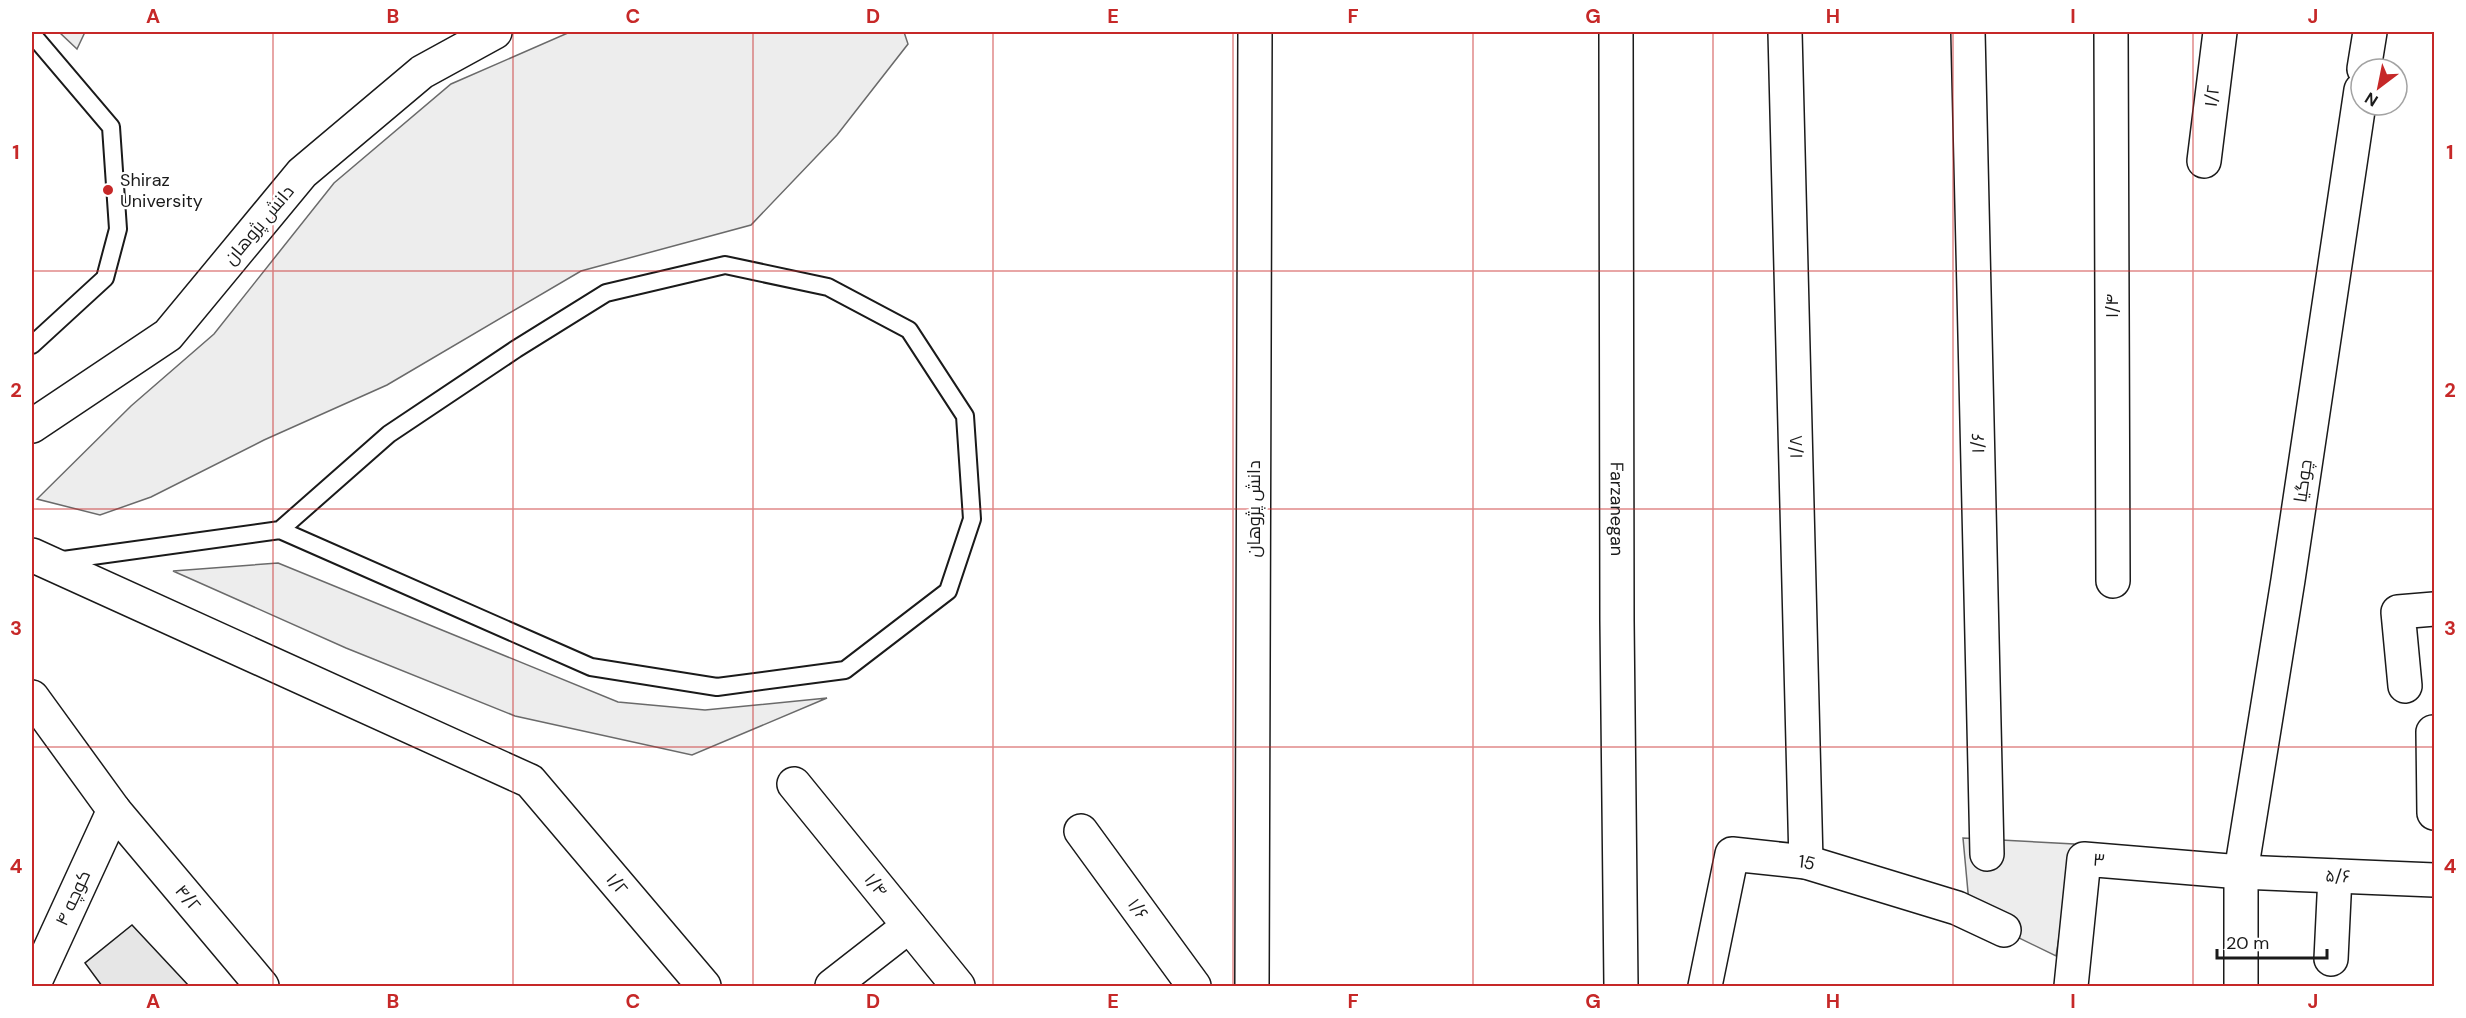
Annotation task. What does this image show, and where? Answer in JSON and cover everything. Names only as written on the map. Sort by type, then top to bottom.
[{"type":"street","name":"دانش پژوهان","points":[[32,426],[168,335],[302,173],[422,72],[495,32]]},
{"type":"street","name":"دانش پژوهان","points":[[1252,987],[1255,32]]},
{"type":"street","name":"Farzanegan","points":[[1616,32],[1617,621],[1621,987]]},
{"type":"street","name":"۱/۸","points":[[1785,32],[1806,862]]},
{"type":"street","name":"۱/۶","points":[[1968,32],[1987,854]]},
{"type":"street","name":"۱/۴","points":[[2111,32],[2113,581]]},
{"type":"street","name":"۱/۲","points":[[2204,161],[2220,32]]},
{"type":"street","points":[[2366,57],[2370,32]]},
{"type":"street","name":"چوگیا","points":[[2241,987],[2241,872],[2290,568],[2357,117]]},
{"type":"street","name":"۱/۲","points":[[39,559],[530,781],[704,987]]},
{"type":"street","points":[[2405,686],[2398,612],[2434,609]]},
{"type":"street","points":[[32,697],[114,810]]},
{"type":"street","points":[[2433,732],[2434,813]]},
{"type":"street","name":"۱/۴","points":[[794,784],[958,987]]},
{"type":"street","name":"کوچه ۴","points":[[33,987],[114,810]]},
{"type":"street","name":"۴/۲","points":[[114,810],[262,987]]},
{"type":"street","name":"۱/۶","points":[[1081,831],[1194,987]]},
{"type":"street","name":"15","points":[[1705,987],[1732,854],[1806,862],[1957,908],[2004,930]]},
{"type":"street","name":"۳","points":[[2071,987],[2084,859],[2241,872]]},
{"type":"street","name":"۵/۶","points":[[2241,872],[2434,880]]},
{"type":"street","points":[[2331,959],[2335,876]]},
{"type":"street","points":[[832,987],[909,926]]},
{"type":"lane","points":[[32,34],[111,127],[118,229],[105,278],[32,345]]},
{"type":"lane","points":[[39,559],[280,531],[591,667],[717,687],[846,670],[948,591],[972,519],[965,416],[909,330],[828,287],[725,264],[606,293],[516,349],[389,434],[280,531]]},
{"type":"shaded area","points":[[59,32],[85,32],[77,49]]},
{"type":"shaded area","points":[[570,32],[904,32],[908,44],[837,135],[751,225],[581,271],[387,385],[264,440],[151,497],[100,515],[37,499],[131,406],[214,334],[334,183],[451,84]]},
{"type":"shaded area","points":[[278,563],[618,702],[705,710],[827,698],[692,755],[515,716],[346,648],[173,571]]},
{"type":"shaded area","points":[[1963,838],[2074,844],[2056,956],[1970,914]]},
{"type":"building","points":[[132,925],[189,986],[102,986],[85,963]]},
{"type":"place","name":"Shiraz University","points":[[108,190]]}]
